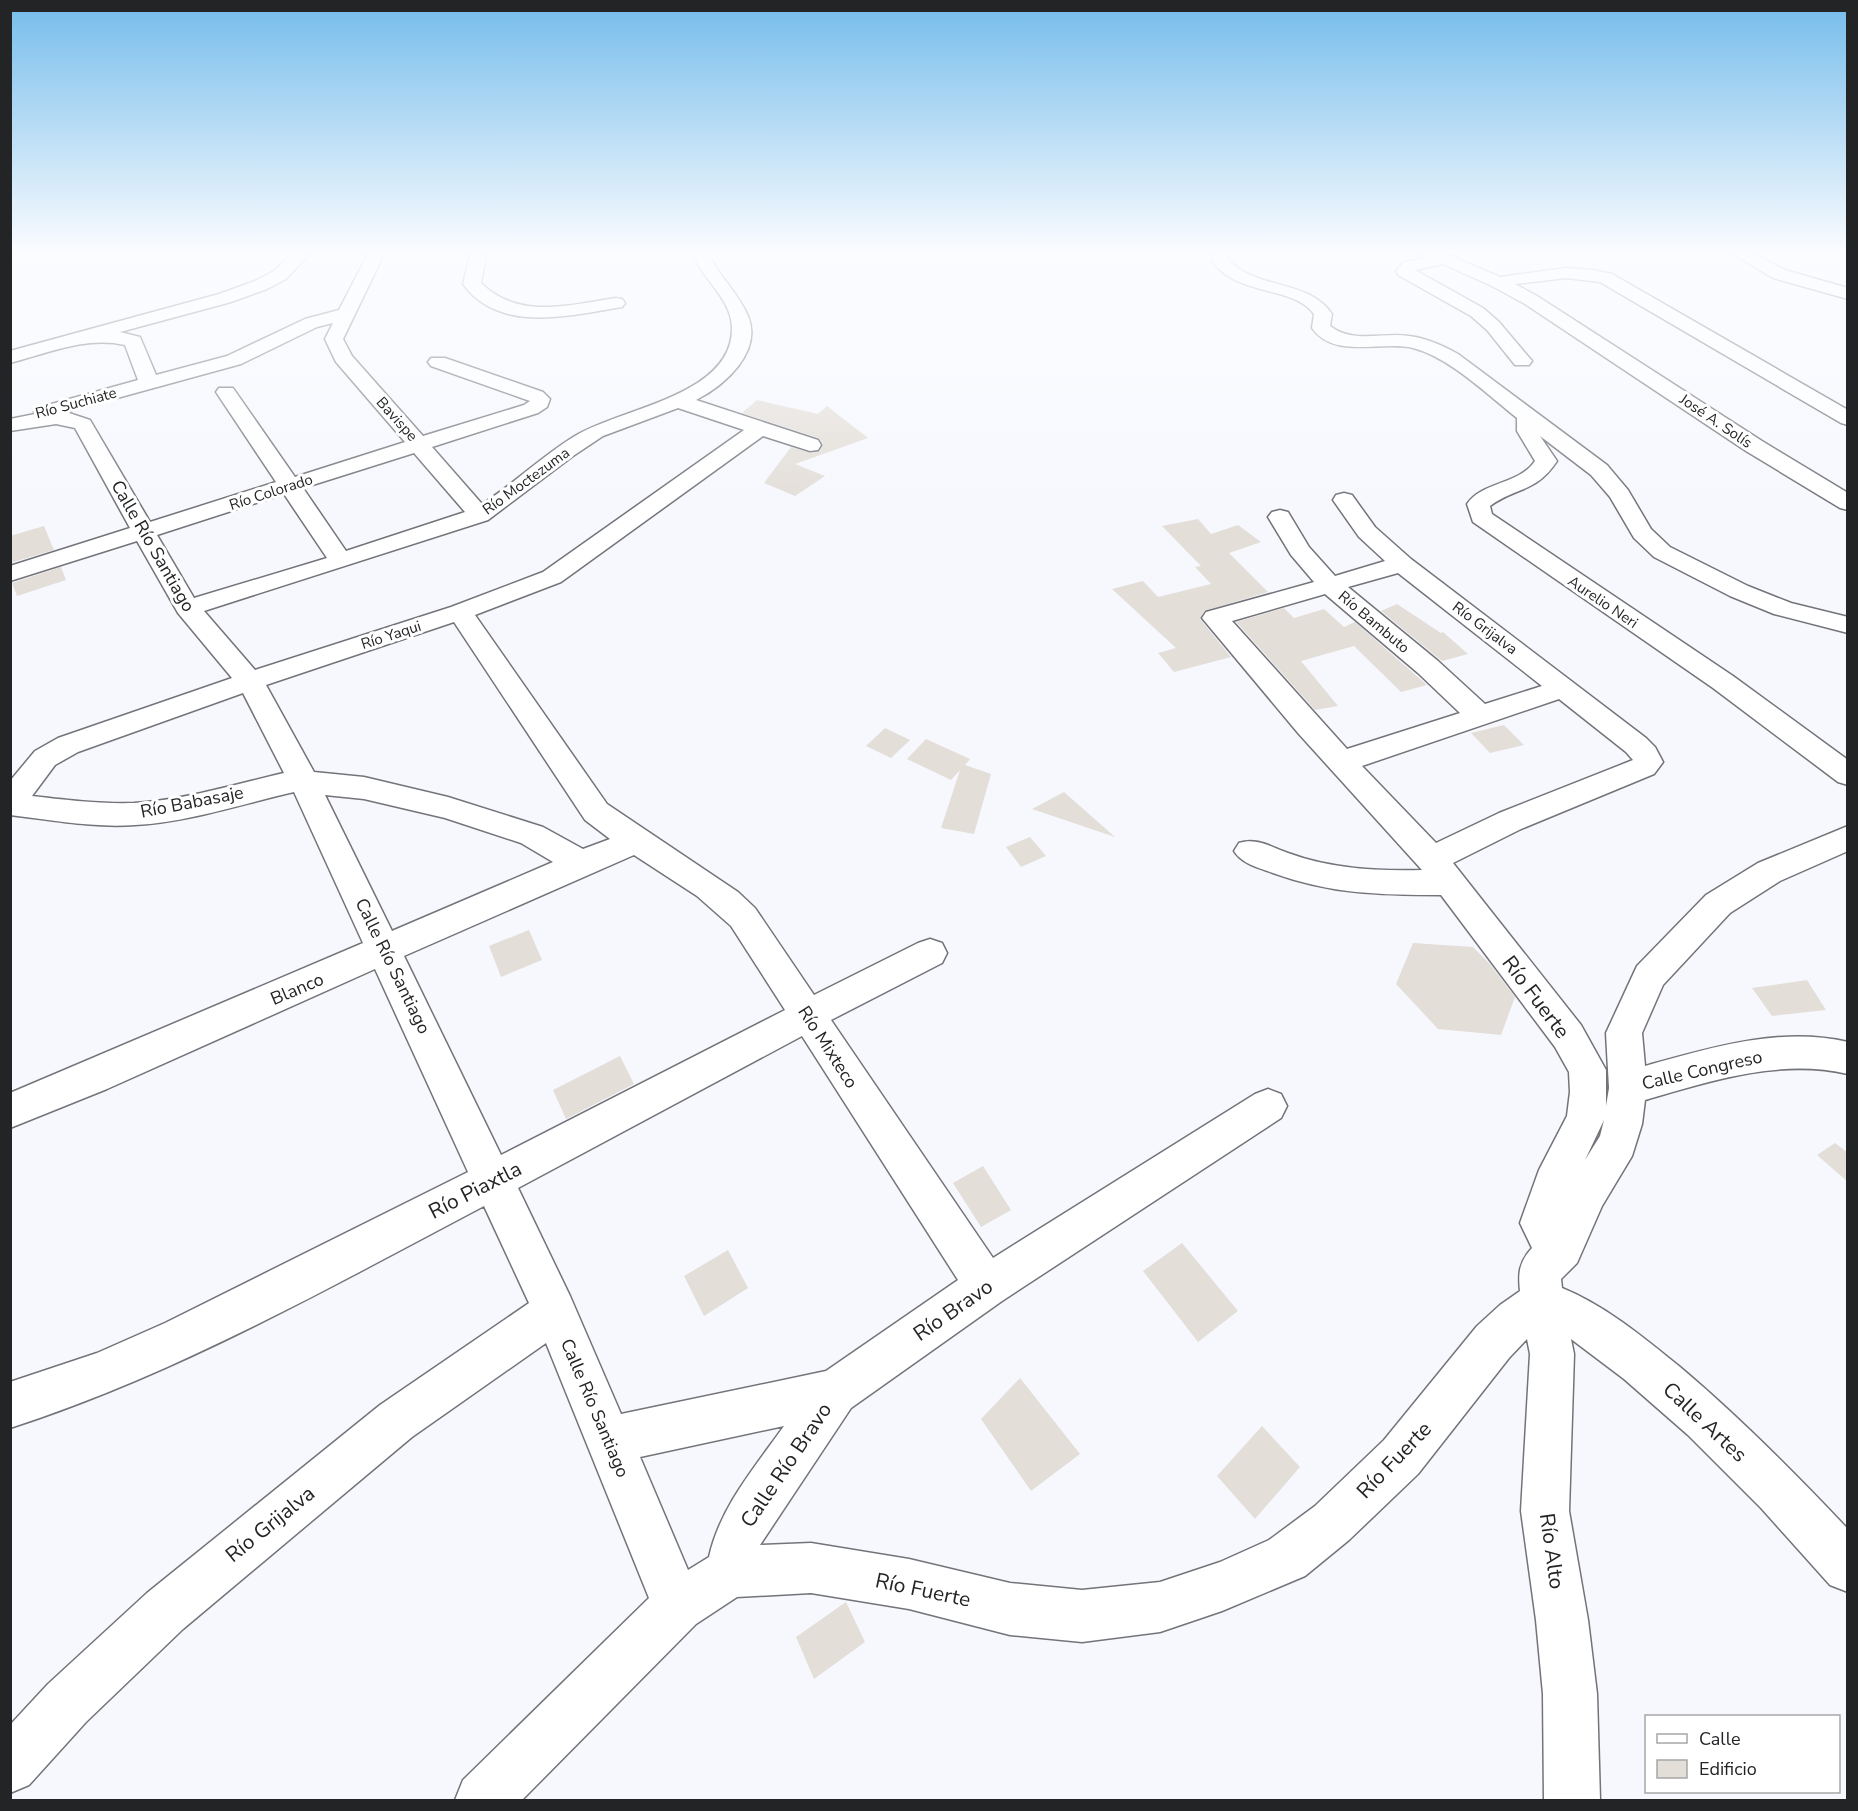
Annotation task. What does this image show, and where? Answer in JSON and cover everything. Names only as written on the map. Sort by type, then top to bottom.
[{"type":"street","points":[[10,357],[83,337]]},
{"type":"street","points":[[74,339],[116,337],[133,341],[149,383]]},
{"type":"street","name":"Río Suchiate","points":[[10,423],[243,357],[284,337]]},
{"type":"street","name":"Bavispe","points":[[335,337],[336,348],[342,358],[420,444],[480,515]]},
{"type":"street","name":"Río Moctezuma","points":[[187,608],[480,515],[597,431],[678,401],[710,384],[726,370],[738,353],[741,337]]},
{"type":"street","points":[[1333,337],[1359,341],[1409,342],[1438,351],[1528,415],[1609,479],[1642,533],[1662,552],[1729,586],[1783,609],[1848,626]]},
{"type":"street","points":[[1502,337],[1522,361]]},
{"type":"street","name":"José A. Solís","points":[[1589,337],[1754,446],[1848,503]]},
{"type":"street","points":[[1706,337],[1848,419]]},
{"type":"street","name":"Río Colorado","points":[[10,574],[531,409],[540,402],[536,396],[438,362]]},
{"type":"street","points":[[226,392],[341,561]]},
{"type":"street","points":[[678,401],[759,430],[810,445]]},
{"type":"street","name":"Aurelio Neri","points":[[1528,415],[1525,423],[1527,429],[1543,453],[1546,462],[1534,475],[1514,487],[1482,500],[1478,504],[1481,517],[1495,529],[1722,682],[1848,775]]},
{"type":"street","name":"Calle Río Santiago","points":[[10,423],[63,418],[74,419],[82,424],[187,608],[250,681],[303,781],[495,1180],[555,1311],[678,1606]]},
{"type":"street","name":"Río Yaqui","points":[[10,804],[45,758],[68,745],[250,681],[460,612],[552,577],[759,430]]},
{"type":"street","name":"Río Grijalva","points":[[1344,500],[1368,532],[1402,564],[1564,688],[1645,754],[1647,762],[1644,767],[1510,821],[1440,871]]},
{"type":"street","name":"Río Bambuto","points":[[1280,518],[1299,550],[1331,586],[1428,667],[1480,716]]},
{"type":"street","points":[[1331,586],[1402,564]]},
{"type":"street","name":"Río Fuerte","points":[[1331,586],[1215,618],[1440,871],[1568,1036],[1587,1070],[1589,1092],[1586,1118],[1553,1184],[1540,1223],[1556,1253]]},
{"type":"street","name":"Río Mixteco","points":[[460,612],[596,812],[637,841],[702,880],[725,897],[743,917],[987,1286]]},
{"type":"street","points":[[1341,762],[1564,688]]},
{"type":"street","name":"Río Babasaje","points":[[10,804],[98,814],[136,814],[172,809],[303,781],[364,789],[448,808],[532,835],[581,863]]},
{"type":"street","points":[[1542,1301],[1539,1272],[1562,1248],[1588,1192],[1618,1143],[1628,1088],[1624,1033],[1649,976],[1718,904],[1769,872],[1848,838]]},
{"type":"street","name":"Blanco","points":[[10,1111],[581,863],[637,841]]},
{"type":"street","points":[[1251,851],[1278,863],[1365,882],[1440,871]]},
{"type":"street","name":"Río Piaxtla","points":[[10,1405],[54,1392],[171,1343],[495,1180],[807,1014],[930,953]]},
{"type":"street","name":"Calle Congreso","points":[[1628,1088],[1720,1062],[1787,1052],[1837,1054],[1848,1058]]},
{"type":"street","name":"Río Bravo","points":[[609,1440],[835,1392],[987,1286],[1268,1106]]},
{"type":"street","name":"Río Fuerte","points":[[730,1572],[811,1568],[909,1584],[1010,1609],[1082,1616],[1160,1607],[1221,1586],[1287,1558],[1323,1530],[1401,1457],[1440,1411],[1492,1342],[1515,1320],[1542,1301]]},
{"type":"street","name":"Calle Artes","points":[[1542,1301],[1563,1309],[1622,1348],[1688,1402],[1800,1513],[1848,1567]]},
{"type":"street","name":"Río Alto","points":[[1542,1301],[1552,1354],[1545,1511],[1562,1620],[1570,1694],[1572,1800]]},
{"type":"street","name":"Río Grijalva","points":[[10,1766],[67,1703],[165,1611],[396,1421],[555,1311]]},
{"type":"street","name":"Calle Río Bravo","points":[[730,1572],[737,1540],[745,1523],[835,1392]]},
{"type":"street","points":[[483,1800],[678,1606],[730,1572]]},
{"type":"building","points":[[757,400],[818,414],[827,406],[868,438],[795,464],[825,476],[795,496],[764,483],[791,447],[810,453],[820,451],[823,444],[819,438],[742,413]]},
{"type":"building","points":[[1198,519],[1211,534],[1238,525],[1261,542],[1229,553],[1268,592],[1204,611],[1200,619],[1231,657],[1174,672],[1158,653],[1176,648],[1112,589],[1143,581],[1158,597],[1211,584],[1195,567],[1201,566],[1162,526]]},
{"type":"building","points":[[44,526],[54,550],[10,563],[10,536]]},
{"type":"building","points":[[61,567],[66,580],[17,596],[12,583]]},
{"type":"building","points":[[1397,604],[1441,633],[1443,632],[1468,654],[1442,661],[1381,611]]},
{"type":"building","points":[[1284,608],[1294,618],[1324,609],[1344,627],[1355,622],[1427,685],[1401,692],[1354,646],[1301,661],[1338,706],[1315,710],[1236,622]]},
{"type":"building","points":[[1504,725],[1524,745],[1490,753],[1471,733]]},
{"type":"building","points":[[885,728],[910,740],[891,758],[866,746]]},
{"type":"building","points":[[926,739],[970,759],[965,765],[991,774],[974,834],[941,828],[960,770],[951,780],[907,759]]},
{"type":"building","points":[[1064,792],[1115,837],[1032,809]]},
{"type":"building","points":[[1030,837],[1046,856],[1021,867],[1006,847]]},
{"type":"building","points":[[529,930],[542,960],[501,977],[489,946]]},
{"type":"building","points":[[1413,943],[1473,947],[1489,963],[1515,997],[1501,1035],[1438,1029],[1396,984]]},
{"type":"building","points":[[1807,980],[1826,1010],[1772,1016],[1752,988]]},
{"type":"building","points":[[620,1056],[634,1084],[566,1119],[553,1090]]},
{"type":"building","points":[[1835,1143],[1848,1153],[1848,1182],[1817,1155]]},
{"type":"building","points":[[983,1166],[1011,1210],[981,1227],[953,1183]]},
{"type":"building","points":[[1182,1243],[1238,1311],[1198,1342],[1143,1271]]},
{"type":"building","points":[[728,1250],[748,1288],[704,1316],[684,1276]]},
{"type":"building","points":[[1020,1378],[1080,1454],[1031,1491],[981,1419]]},
{"type":"building","points":[[1262,1426],[1300,1467],[1255,1519],[1217,1476]]},
{"type":"building","points":[[846,1602],[865,1642],[814,1679],[796,1637]]}]
